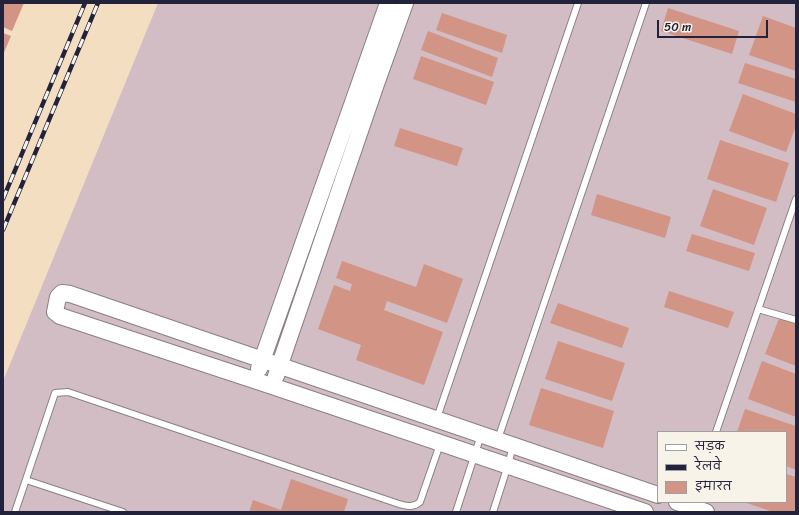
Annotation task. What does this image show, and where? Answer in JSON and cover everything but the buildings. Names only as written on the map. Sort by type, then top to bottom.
[{"type":"street","points":[[255,380],[388,3]]},
{"type":"street","points":[[272,386],[405,3]]},
{"type":"street","points":[[645,512],[255,380],[60,316],[55,312],[58,297],[62,293],[70,294],[657,495]]},
{"type":"street","points":[[687,504],[706,512]]},
{"type":"lane","points":[[436,419],[578,3]]},
{"type":"lane","points":[[497,440],[646,3]]},
{"type":"lane","points":[[716,431],[796,199]]},
{"type":"lane","points":[[758,309],[796,320]]},
{"type":"lane","points":[[15,512],[55,393],[61,392],[68,392],[399,504],[409,506],[415,506],[420,502],[440,443]]},
{"type":"lane","points":[[456,512],[481,435]]},
{"type":"lane","points":[[493,512],[513,446]]},
{"type":"lane","points":[[26,480],[121,512]]},
{"type":"shaded area","points":[[158,3],[796,3],[796,512],[3,512],[3,381]]},
{"type":"railway","points":[[3,199],[85,3]]},
{"type":"railway","points":[[3,230],[98,3]]}]
